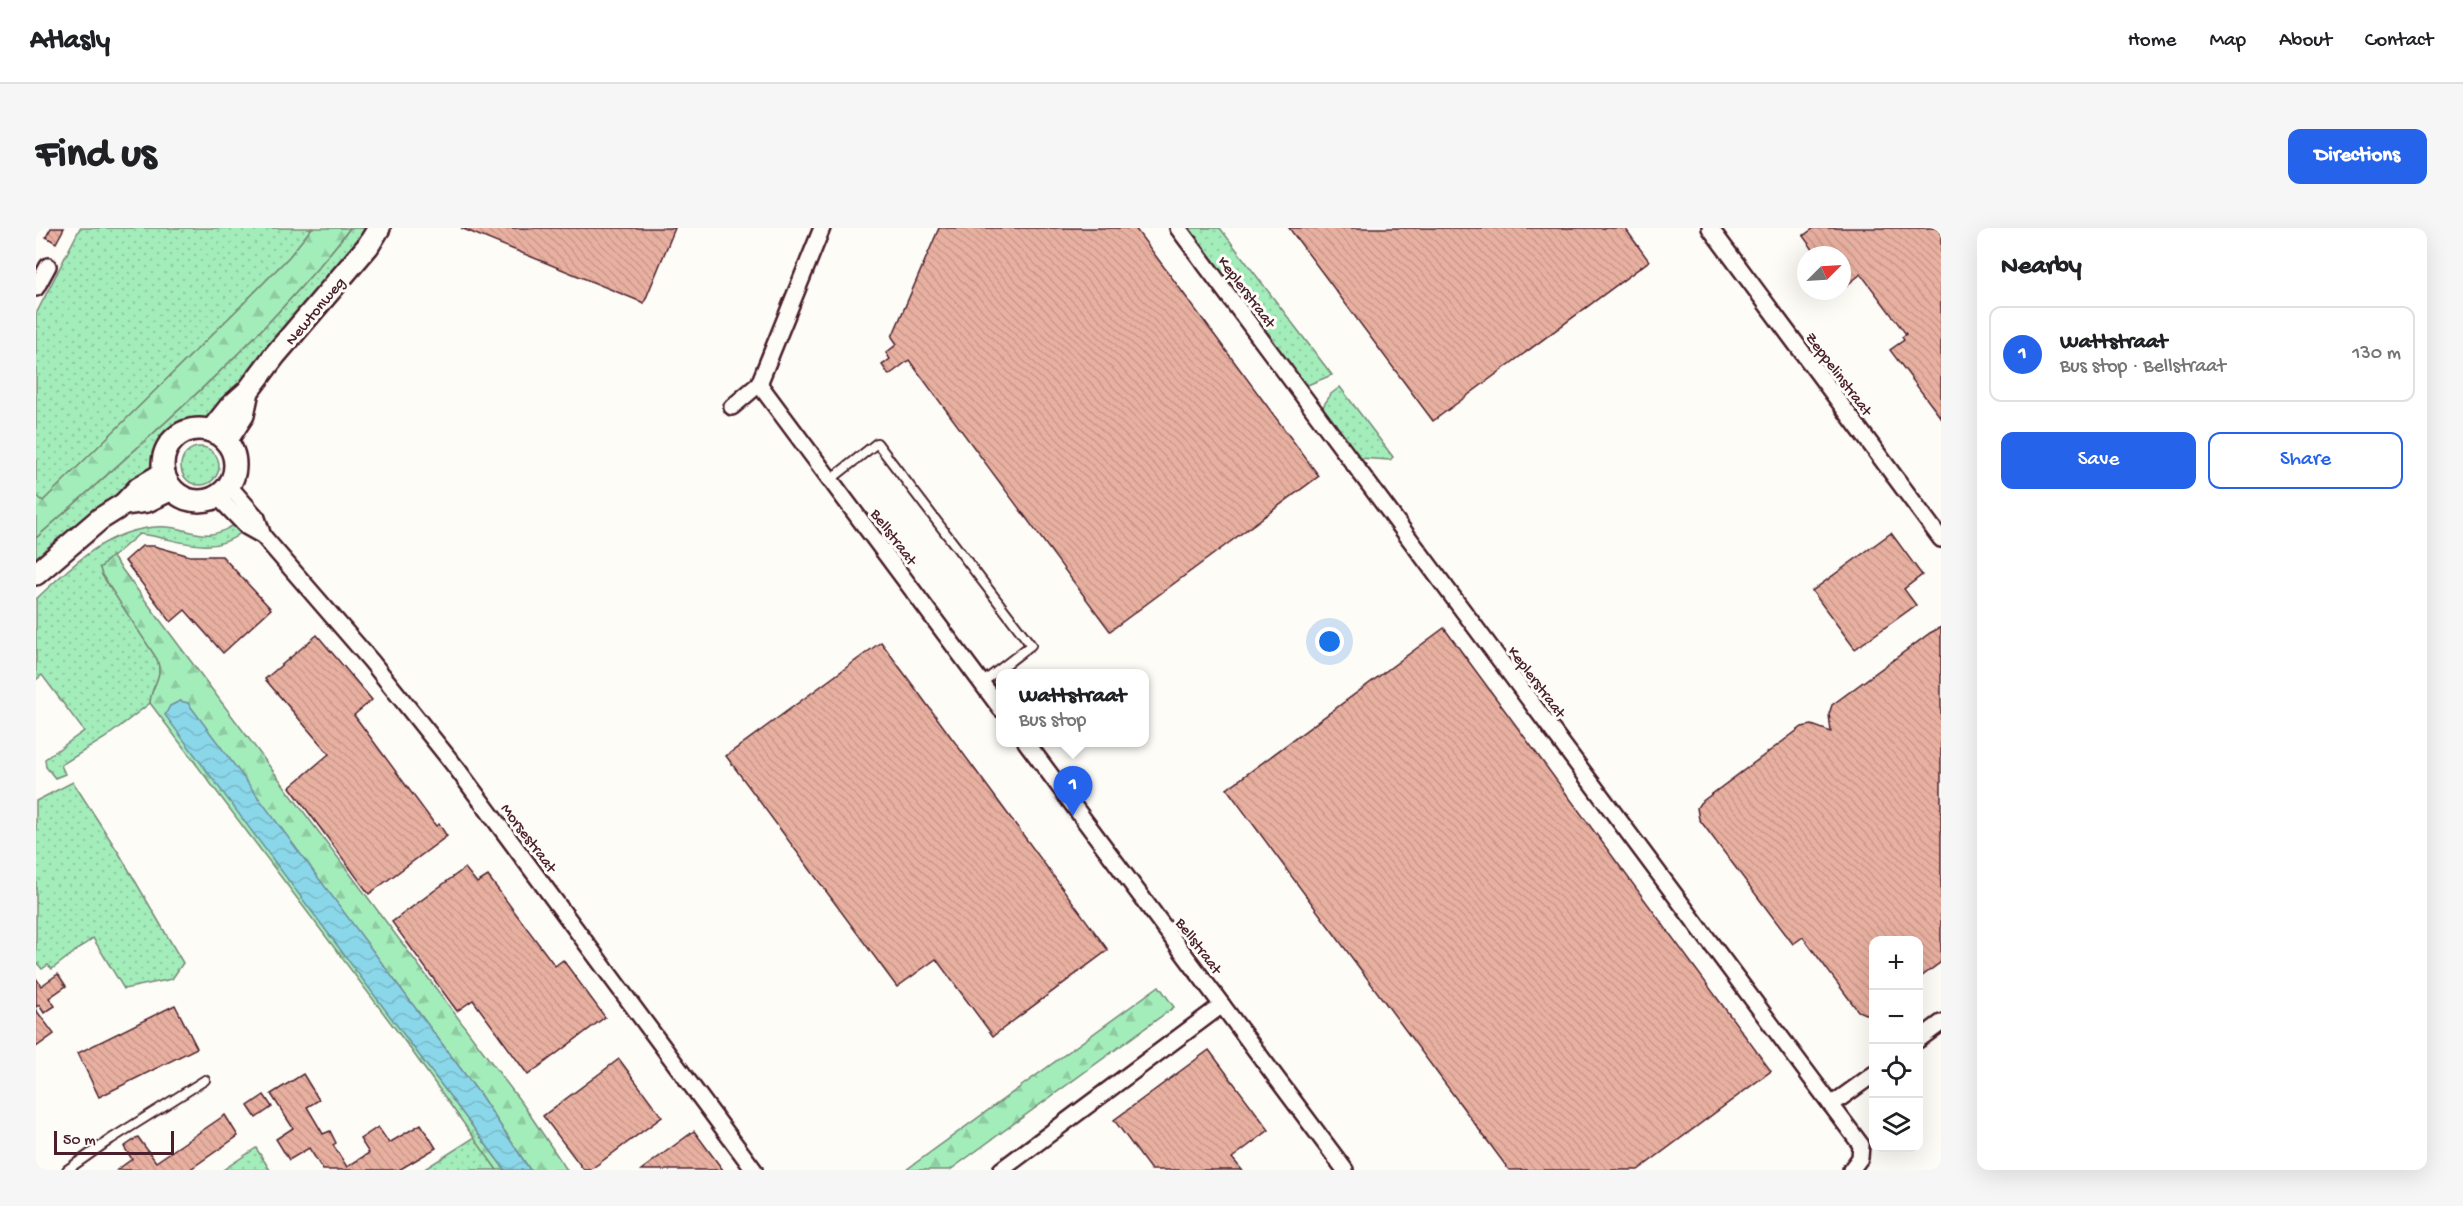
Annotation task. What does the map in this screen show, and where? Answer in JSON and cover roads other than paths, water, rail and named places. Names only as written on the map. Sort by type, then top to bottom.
[{"type":"main road","name":"Newtonweg","points":[[219,436],[243,415],[248,392],[275,355],[368,246],[379,228]]},
{"type":"main road","points":[[198,429],[219,436],[233,452],[234,475],[223,491],[208,500],[189,500],[168,481],[164,460],[168,448],[175,438],[198,429]]},
{"type":"main road","points":[[36,574],[100,519],[124,504],[147,501],[168,481]]},
{"type":"street","points":[[732,407],[759,384],[822,228]]},
{"type":"street","name":"Keplerstraat","points":[[1178,228],[1861,1145],[1855,1164]]},
{"type":"street","name":"Zeppelinstraat","points":[[1710,228],[1941,539]]},
{"type":"street","points":[[36,288],[48,266]]},
{"type":"street","name":"Bellstraat","points":[[759,384],[996,702]]},
{"type":"street","name":"Morsestraat","points":[[223,491],[247,527],[263,536],[371,661],[458,770],[754,1170]]},
{"type":"street","name":"Bellstraat","points":[[1030,747],[1345,1170]]},
{"type":"street","points":[[1001,1170],[1222,1005]]},
{"type":"street","points":[[1923,1036],[1941,1023]]},
{"type":"street","points":[[1832,1105],[1869,1078]]},
{"type":"lane","points":[[830,480],[877,443],[1030,645],[1000,669]]},
{"type":"lane","points":[[982,683],[996,672]]},
{"type":"lane","points":[[67,1170],[111,1139],[205,1080]]},
{"type":"water","points":[[180,701],[188,703],[481,1096],[530,1170],[505,1170],[165,715],[170,706]]},
{"type":"place","name":"Wattstraat","points":[[1073,816]]}]
